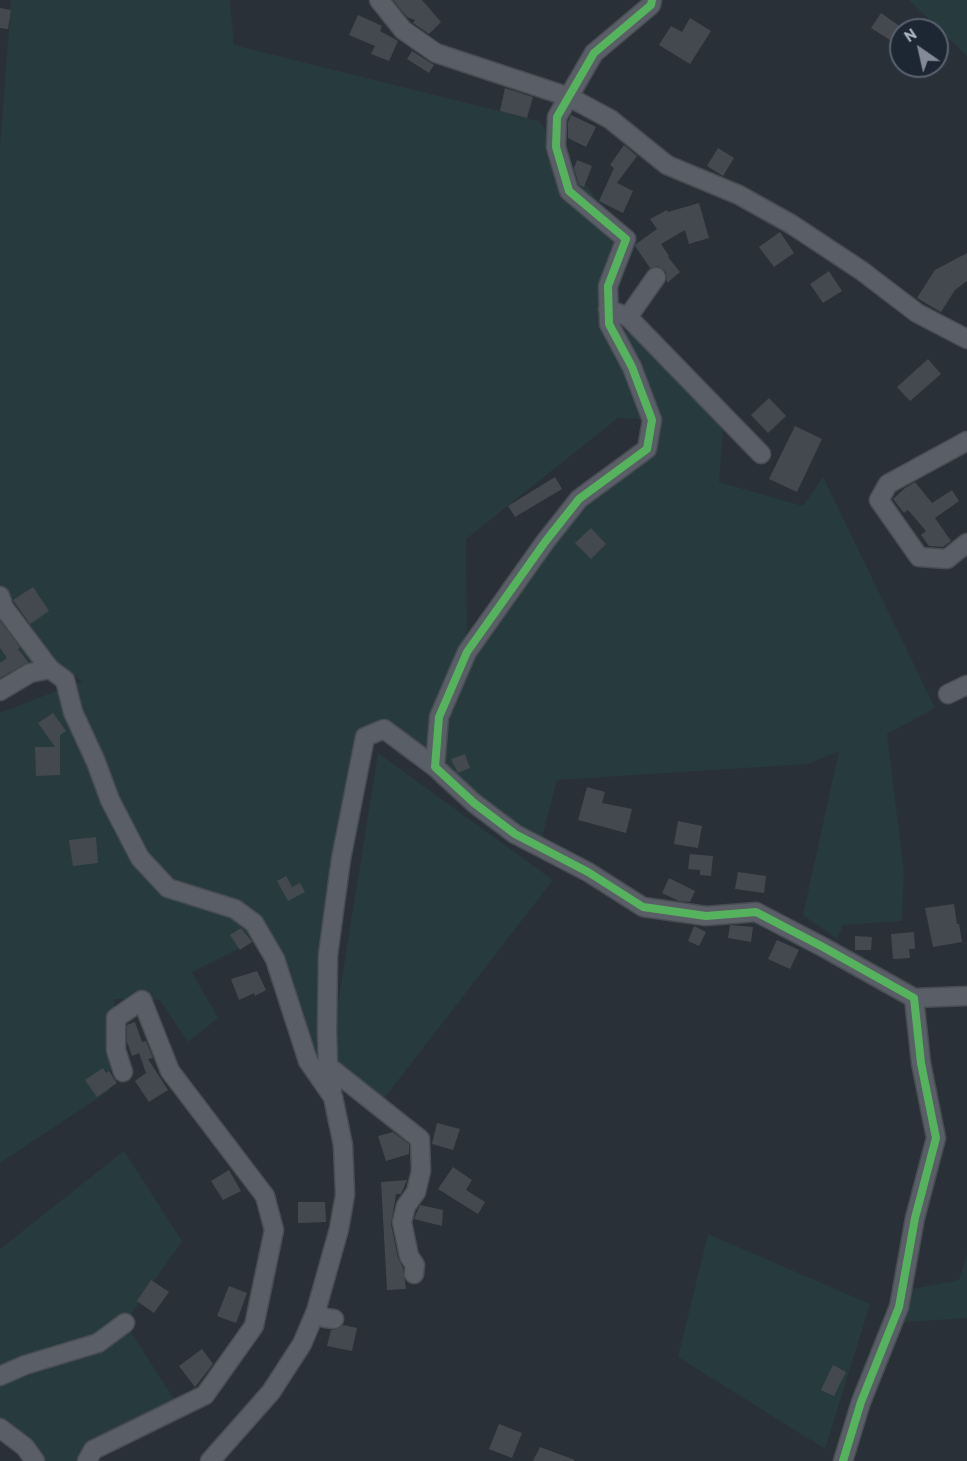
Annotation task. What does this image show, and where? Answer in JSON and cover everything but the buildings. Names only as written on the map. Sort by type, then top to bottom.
[{"type":"street","points":[[379,0],[403,30],[436,52],[569,97],[610,119],[667,165],[739,195],[790,224],[862,271],[917,313],[967,339]]},
{"type":"street","points":[[435,767],[439,717],[467,652],[545,542],[579,499],[647,450],[652,420],[632,367],[609,324],[608,286],[626,239],[569,191],[556,147],[557,117],[594,53],[651,5],[652,0]]},
{"type":"street","points":[[628,317],[656,277]]},
{"type":"street","points":[[608,309],[628,317],[761,454]]},
{"type":"street","points":[[967,441],[888,484],[879,500],[919,557],[947,559],[967,543]]},
{"type":"street","points":[[0,597],[4,608],[50,669],[65,680],[73,712],[96,762],[110,800],[140,858],[168,888],[235,909],[254,923],[276,959],[309,1061],[333,1097]]},
{"type":"street","points":[[0,691],[30,673],[50,669]]},
{"type":"street","points":[[948,694],[967,685]]},
{"type":"street","points":[[210,1461],[271,1392],[302,1344],[316,1311],[339,1228],[345,1195],[343,1145],[328,1066],[328,955],[341,859],[364,737],[384,729],[435,767],[474,803],[515,834],[588,872],[643,907],[706,916],[756,912],[823,946],[914,998],[967,996]]},
{"type":"street","points":[[843,1461],[861,1402],[899,1307],[915,1218],[936,1138],[921,1063],[914,998]]},
{"type":"street","points":[[87,1461],[93,1450],[205,1395],[254,1326],[274,1230],[265,1196],[170,1071],[142,1000],[116,1018],[116,1050],[123,1072]]},
{"type":"street","points":[[328,1066],[420,1139],[421,1171],[416,1192],[405,1206],[402,1222],[410,1256],[415,1265],[414,1274]]},
{"type":"street","points":[[316,1311],[325,1318],[334,1318]]},
{"type":"street","points":[[0,1376],[25,1365],[98,1343],[125,1323]]},
{"type":"street","points":[[0,1428],[25,1447],[35,1461]]},
{"type":"green space","points":[[11,0],[230,0],[234,45],[539,121],[626,239],[608,286],[622,330],[657,346],[723,430],[719,482],[803,506],[823,477],[935,708],[887,734],[904,872],[902,921],[843,925],[837,939],[803,915],[839,751],[808,764],[557,780],[542,837],[515,834],[426,760],[384,729],[364,737],[335,899],[322,1081],[262,937],[192,972],[218,1018],[188,1042],[160,1000],[115,999],[109,1091],[0,1163],[0,713],[82,681],[41,650],[50,669],[0,698],[0,149]],"holes":[[[618,418],[652,420],[647,450],[545,542],[467,651],[466,539]]]},
{"type":"green space","points":[[909,0],[967,0],[967,56],[949,39],[949,18],[928,18]]},
{"type":"green space","points":[[378,753],[553,880],[379,1105],[328,1066]]},
{"type":"green space","points":[[124,1151],[182,1241],[125,1323],[179,1407],[87,1461],[35,1461],[0,1428],[0,1249]]},
{"type":"green space","points":[[708,1234],[870,1304],[825,1449],[678,1357]]},
{"type":"green space","points":[[967,1254],[967,1318],[892,1323],[902,1291],[959,1280]]},
{"type":"cycle path","points":[[652,0],[651,5],[594,53],[557,117],[556,147],[569,191],[626,239],[608,286],[609,324],[632,367],[652,420],[647,449],[579,499],[545,542],[467,652],[439,717],[435,767],[474,803],[515,834],[588,872],[643,907],[706,916],[756,912],[914,998],[921,1063],[936,1138],[915,1218],[899,1307],[861,1402],[843,1461]]}]
